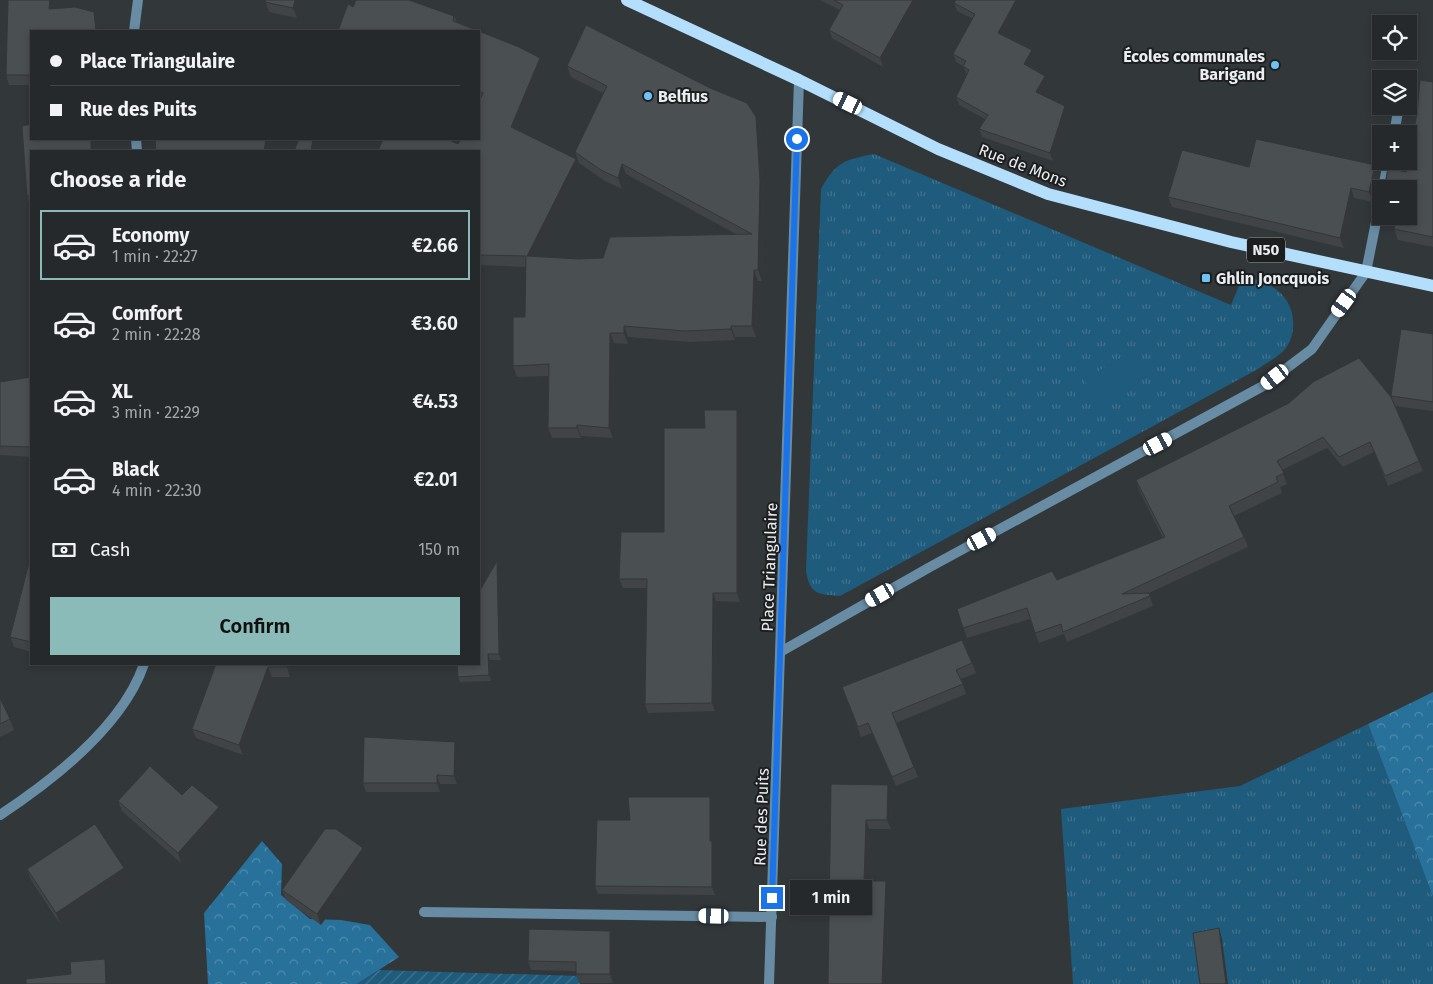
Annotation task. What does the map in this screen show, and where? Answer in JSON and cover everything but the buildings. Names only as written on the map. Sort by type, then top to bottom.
[{"type":"main road","name":"Rue de Mons","points":[[627,0],[799,80],[938,149],[1048,194],[1231,242],[1433,286]]},
{"type":"street","points":[[134,30],[138,0]]},
{"type":"street","name":"Place Triangulaire","points":[[782,651],[799,80]]},
{"type":"street","points":[[1366,272],[1375,225]]},
{"type":"street","name":"Place Triangulaire","points":[[782,651],[930,567],[1263,386],[1312,349],[1366,272]]},
{"type":"street","name":"Rue des Puits","points":[[769,984],[782,651]]},
{"type":"street","points":[[0,815],[45,785],[90,744],[118,711],[142,669]]},
{"type":"street","points":[[424,912],[772,917]]},
{"type":"green space","points":[[874,154],[1231,305],[1243,276],[1266,284],[1284,296],[1291,310],[1293,326],[1290,341],[1280,354],[1258,369],[840,596],[816,592],[810,585],[806,571],[821,189],[831,173],[842,164],[855,158]]},
{"type":"green space","points":[[1135,351],[1148,375],[1097,402],[1084,379]]},
{"type":"green space","points":[[1433,692],[1433,897],[1368,724]]},
{"type":"green space","points":[[1368,724],[1433,897],[1433,984],[1073,984],[1061,809],[1240,786]]},
{"type":"green space","points":[[262,841],[282,864],[281,895],[310,919],[341,920],[370,925],[399,957],[357,984],[208,984],[204,913]]},
{"type":"green space","points":[[379,970],[580,976],[580,984],[357,984]]},
{"type":"place","name":"Écoles communales Barigand","points":[[1275,65]]},
{"type":"place","name":"Belfius","points":[[648,96]]},
{"type":"place","name":"Ghlin Joncquois","points":[[1206,278]]},
{"type":"route","points":[[772,898],[782,651],[797,139]]}]
